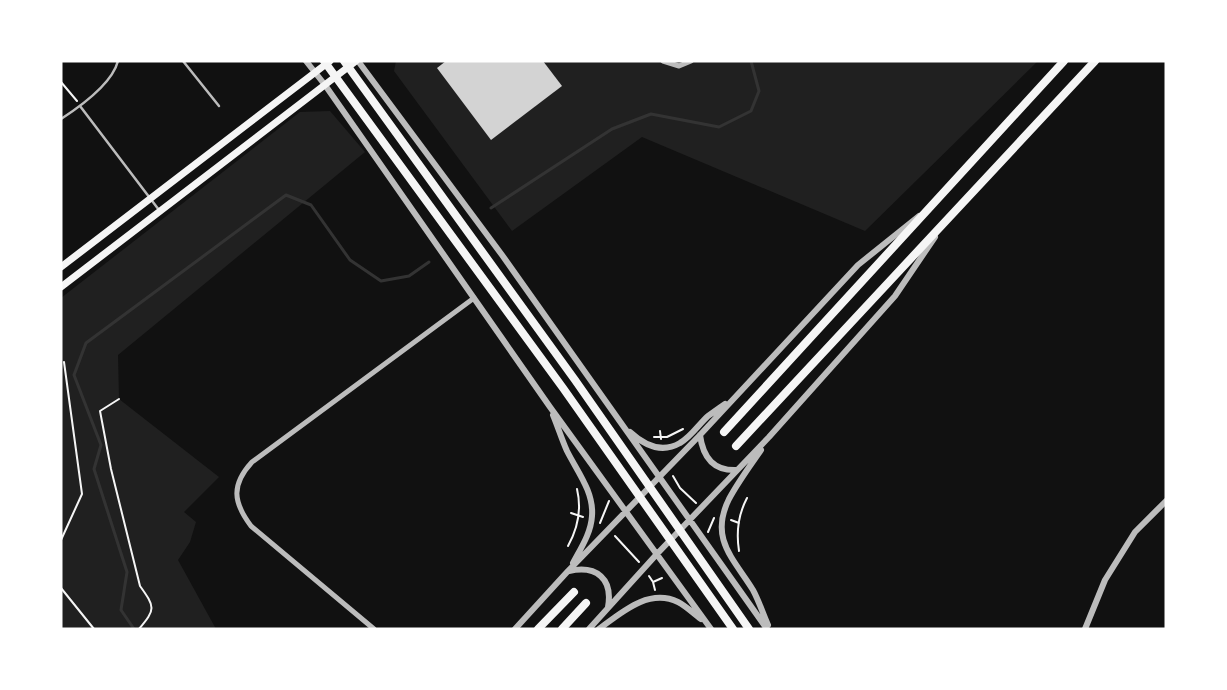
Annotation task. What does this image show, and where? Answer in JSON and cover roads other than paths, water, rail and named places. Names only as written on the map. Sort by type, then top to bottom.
[{"type":"main road","points":[[324,61],[563,388],[733,629]]},
{"type":"main road","points":[[61,267],[330,61]]},
{"type":"main road","points":[[344,61],[569,372],[749,629]]},
{"type":"main road","points":[[61,287],[357,61]]},
{"type":"main road","points":[[724,432],[1064,61]]},
{"type":"main road","points":[[736,446],[1095,61]]},
{"type":"main road","points":[[538,629],[574,592]]},
{"type":"main road","points":[[562,629],[586,603]]},
{"type":"street","points":[[306,61],[325,85],[550,406],[710,629]]},
{"type":"street","points":[[357,61],[502,255],[768,629]]},
{"type":"street","points":[[663,61],[679,66],[690,61]]},
{"type":"street","points":[[515,629],[568,571],[738,395],[858,265],[928,209]]},
{"type":"street","points":[[589,629],[656,555],[769,438],[895,296],[943,224]]},
{"type":"street","points":[[374,629],[251,526],[241,513],[237,500],[241,473],[252,462],[474,298]]},
{"type":"street","points":[[619,421],[640,441],[649,446],[671,447],[681,443],[708,416],[738,395]]},
{"type":"street","points":[[550,406],[567,450],[583,479],[590,498],[592,515],[584,543],[568,571]]},
{"type":"street","points":[[700,435],[702,448],[708,459],[718,467],[726,470],[738,470]]},
{"type":"street","points":[[768,629],[754,592],[724,546],[722,529],[724,513],[729,499],[769,438]]},
{"type":"street","points":[[1085,629],[1105,580],[1134,532],[1166,501]]},
{"type":"street","points":[[568,571],[579,569],[599,574],[609,588],[608,608]]},
{"type":"street","points":[[599,629],[628,607],[641,601],[665,598],[678,602],[706,623]]},
{"type":"lane","points":[[61,119],[89,99],[116,70],[118,61]]},
{"type":"lane","points":[[183,61],[219,106]]},
{"type":"lane","points":[[80,106],[159,211]]},
{"type":"waterway","points":[[491,208],[612,129],[651,114],[719,127],[751,111],[759,91],[751,61]]},
{"type":"waterway","points":[[134,629],[121,610],[127,572],[94,469],[101,445],[74,375],[86,343],[286,195],[311,205],[350,260],[381,281],[409,276],[429,262]]}]
